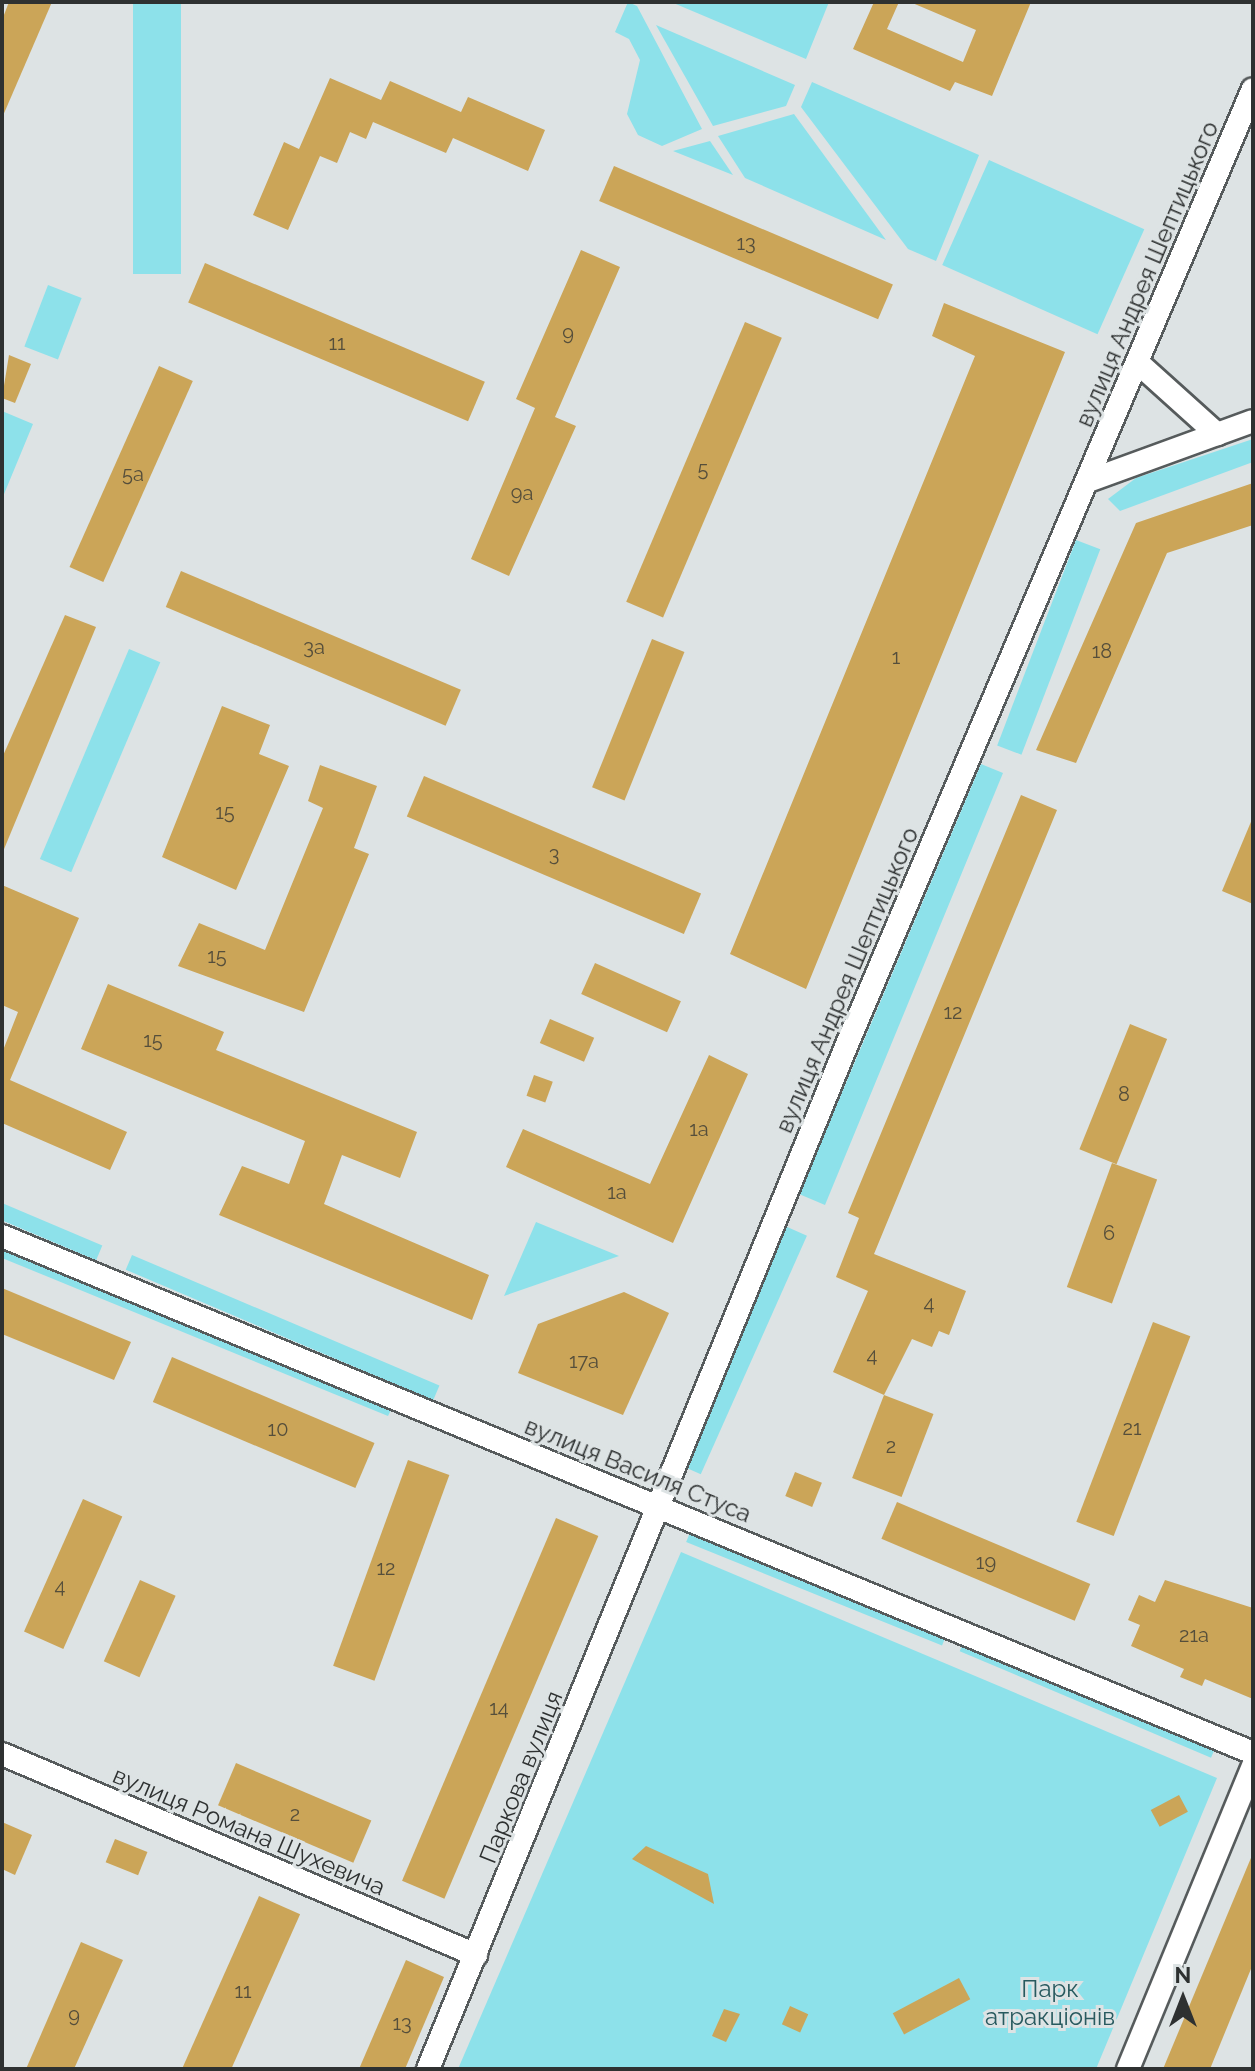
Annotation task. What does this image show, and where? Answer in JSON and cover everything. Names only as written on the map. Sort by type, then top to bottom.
[{"type":"street","name":"вулиця Андрея Шептицького","points":[[660,1503],[854,1028],[1091,480],[1137,362],[1253,89]]},
{"type":"street","points":[[1137,362],[1217,434]]},
{"type":"street","points":[[1091,480],[1253,421]]},
{"type":"street","name":"вулиця Василя Стуса","points":[[2,1236],[660,1503],[1253,1753]]},
{"type":"street","name":"Паркова вулиця","points":[[428,2069],[660,1503]]},
{"type":"street","name":"вулиця Романа Шухевича","points":[[2,1754],[476,1955]]},
{"type":"street","points":[[1128,2069],[1253,1766]]},
{"type":"green space","points":[[133,2],[181,2],[181,274],[133,274]]},
{"type":"green space","points":[[628,2],[637,6],[702,129],[662,146],[638,135],[627,114],[640,60],[629,39],[615,32]]},
{"type":"green space","points":[[671,2],[829,2],[806,59]]},
{"type":"green space","points":[[656,25],[795,85],[786,106],[713,126]]},
{"type":"green space","points":[[812,82],[979,155],[936,261],[908,249],[801,107]]},
{"type":"green space","points":[[794,114],[886,240],[745,178],[718,136]]},
{"type":"green space","points":[[710,141],[733,175],[673,151]]},
{"type":"green space","points":[[989,160],[1144,229],[1098,334],[942,265]]},
{"type":"green space","points":[[48,285],[82,298],[58,360],[24,347]]},
{"type":"green space","points":[[2,411],[33,424],[2,499]]},
{"type":"green space","points":[[1253,439],[1253,462],[1120,511],[1108,499],[1136,478]]},
{"type":"green space","points":[[1076,540],[1100,549],[1021,755],[997,745]]},
{"type":"green space","points":[[129,649],[160,662],[71,872],[40,859]]},
{"type":"green space","points":[[981,764],[1003,773],[825,1205],[799,1194]]},
{"type":"green space","points":[[2,1203],[102,1246],[96,1260],[2,1220]]},
{"type":"green space","points":[[536,1222],[619,1256],[504,1296]]},
{"type":"green space","points":[[785,1226],[807,1236],[701,1474],[679,1464]]},
{"type":"green space","points":[[2,1246],[392,1408],[388,1416],[2,1258]]},
{"type":"green space","points":[[132,1255],[439,1386],[433,1400],[126,1270]]},
{"type":"green space","points":[[691,1530],[947,1633],[942,1645],[686,1542]]},
{"type":"green space","name":"Парк атракціонів","points":[[681,1552],[1217,1778],[1096,2069],[458,2069]]},
{"type":"green space","points":[[964,1641],[1215,1748],[1211,1758],[960,1651]]},
{"type":"building","points":[[9,2],[52,2],[2,118],[2,20]]},
{"type":"building","points":[[874,2],[899,2],[887,29],[963,62],[976,30],[910,2],[1031,2],[992,96],[955,82],[950,91],[853,49]]},
{"type":"building","points":[[330,78],[381,100],[390,81],[461,112],[468,97],[545,130],[528,171],[453,138],[446,153],[373,122],[366,139],[350,132],[337,163],[320,156],[288,230],[253,215],[284,142],[299,149]]},
{"type":"building","points":[[614,166],[893,284],[878,319],[599,201]]},
{"type":"building","points":[[581,250],[620,267],[555,417],[576,426],[509,576],[471,559],[535,408],[516,399]]},
{"type":"building","points":[[205,263],[485,382],[468,421],[188,303]]},
{"type":"building","points":[[944,303],[1065,352],[806,989],[730,954],[975,356],[932,336]]},
{"type":"building","points":[[745,322],[782,338],[663,617],[626,602]]},
{"type":"building","points":[[9,355],[31,364],[15,403],[2,398]]},
{"type":"building","points":[[159,366],[193,381],[103,582],[70,567]]},
{"type":"building","points":[[1253,483],[1253,525],[1167,553],[1076,763],[1036,750],[1136,523]]},
{"type":"building","points":[[181,571],[461,690],[446,726],[166,607]]},
{"type":"building","points":[[65,615],[96,627],[2,854],[2,758]]},
{"type":"building","points":[[652,639],[684,652],[625,800],[592,787]]},
{"type":"building","points":[[222,706],[270,725],[259,754],[289,766],[236,890],[162,857]]},
{"type":"building","points":[[320,765],[377,786],[354,848],[369,854],[304,1012],[178,966],[199,923],[265,950],[323,808],[308,801]]},
{"type":"building","points":[[424,776],[701,894],[684,934],[407,817]]},
{"type":"building","points":[[1021,795],[1057,810],[874,1254],[966,1291],[949,1335],[939,1331],[932,1347],[912,1339],[884,1395],[833,1372],[868,1291],[836,1277],[859,1218],[848,1213]]},
{"type":"building","points":[[1253,817],[1253,904],[1222,891]]},
{"type":"building","points":[[2,885],[79,918],[10,1080],[127,1132],[110,1170],[2,1123],[2,1053],[18,1012],[2,1005]]},
{"type":"building","points":[[595,963],[681,1001],[667,1032],[581,994]]},
{"type":"building","points":[[108,984],[224,1032],[216,1050],[417,1132],[400,1178],[342,1155],[324,1204],[489,1275],[472,1320],[219,1215],[242,1166],[289,1184],[305,1141],[81,1049]]},
{"type":"building","points":[[550,1019],[594,1038],[584,1062],[540,1043]]},
{"type":"building","points":[[1130,1024],[1167,1039],[1117,1164],[1079,1149]]},
{"type":"building","points":[[709,1055],[748,1074],[673,1243],[506,1167],[523,1129],[650,1184]]},
{"type":"building","points":[[534,1075],[553,1082],[545,1103],[526,1096]]},
{"type":"building","points":[[1112,1163],[1157,1179],[1112,1303],[1067,1287]]},
{"type":"building","points":[[2,1288],[131,1342],[114,1380],[2,1334]]},
{"type":"building","points":[[624,1292],[669,1313],[623,1415],[518,1373],[538,1324]]},
{"type":"building","points":[[1153,1322],[1190,1336],[1114,1536],[1076,1522]]},
{"type":"building","points":[[172,1357],[375,1443],[355,1488],[153,1402]]},
{"type":"building","points":[[884,1395],[933,1414],[902,1497],[852,1478]]},
{"type":"building","points":[[408,1460],[449,1475],[374,1681],[333,1666]]},
{"type":"building","points":[[795,1472],[822,1483],[812,1507],[785,1496]]},
{"type":"building","points":[[83,1499],[122,1516],[63,1649],[24,1631]]},
{"type":"building","points":[[897,1502],[1090,1584],[1075,1621],[881,1539]]},
{"type":"building","points":[[556,1518],[598,1536],[444,1899],[402,1881]]},
{"type":"building","points":[[140,1580],[176,1596],[139,1677],[104,1661]]},
{"type":"building","points":[[1165,1580],[1253,1608],[1253,1699],[1205,1679],[1202,1686],[1180,1677],[1184,1669],[1131,1646],[1140,1625],[1128,1620],[1139,1595],[1155,1602]]},
{"type":"building","points":[[236,1763],[371,1820],[353,1863],[218,1805]]},
{"type":"building","points":[[1179,1795],[1188,1812],[1160,1827],[1151,1810]]},
{"type":"building","points":[[2,1822],[32,1835],[15,1875],[2,1869]]},
{"type":"building","points":[[115,1839],[147,1852],[138,1875],[106,1862]]},
{"type":"building","points":[[646,1846],[708,1874],[714,1904],[632,1859]]},
{"type":"building","points":[[1253,1853],[1253,1964],[1210,2069],[1163,2069]]},
{"type":"building","points":[[259,1896],[300,1914],[231,2069],[183,2068]]},
{"type":"building","points":[[81,1942],[123,1960],[74,2069],[26,2069]]},
{"type":"building","points":[[406,1960],[444,1977],[405,2069],[359,2069]]},
{"type":"building","points":[[959,1978],[970,1999],[904,2034],[893,2013]]},
{"type":"building","points":[[790,2006],[808,2014],[800,2032],[782,2024]]},
{"type":"building","points":[[724,2009],[740,2014],[726,2042],[712,2036]]}]
